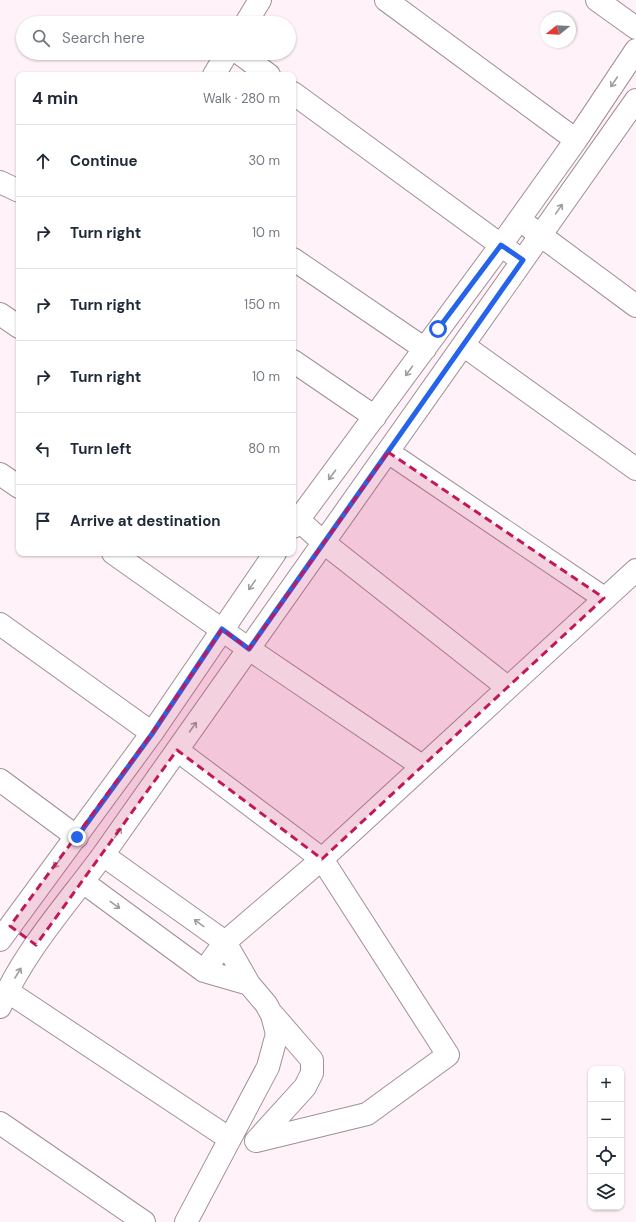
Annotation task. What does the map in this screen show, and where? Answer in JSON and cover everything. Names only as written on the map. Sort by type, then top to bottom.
[{"type":"street","points":[[250,16],[260,0]]},
{"type":"street","points":[[386,0],[576,140]]},
{"type":"street","points":[[597,0],[636,28]]},
{"type":"street","points":[[296,519],[375,417],[501,245],[576,140],[636,50]]},
{"type":"street","points":[[216,72],[223,60]]},
{"type":"street","points":[[249,60],[265,72]]},
{"type":"street","points":[[296,94],[523,260]]},
{"type":"street","points":[[230,1138],[4,999],[36,945],[103,855],[636,100]]},
{"type":"street","points":[[0,182],[16,190]]},
{"type":"street","points":[[519,220],[636,306]]},
{"type":"street","points":[[296,261],[425,349]]},
{"type":"street","points":[[0,314],[16,325]]},
{"type":"street","points":[[463,345],[636,469]]},
{"type":"street","points":[[296,363],[375,417]]},
{"type":"street","points":[[388,452],[604,598]]},
{"type":"street","points":[[0,474],[16,485]]},
{"type":"street","points":[[296,521],[507,687]]},
{"type":"street","points":[[117,556],[249,649],[422,766]]},
{"type":"street","points":[[36,945],[3,929],[77,837],[152,734],[273,556]]},
{"type":"street","points":[[204,971],[225,942],[322,859],[507,687],[636,570]]},
{"type":"street","points":[[0,624],[152,734]]},
{"type":"street","points":[[103,855],[225,942],[249,984],[266,1004],[272,1015],[312,1060],[312,1073],[305,1087],[256,1141],[367,1114],[448,1055],[322,859],[177,750]]},
{"type":"street","points":[[0,780],[77,837]]},
{"type":"street","points":[[83,882],[204,971],[249,984]]},
{"type":"street","points":[[186,1222],[268,1067],[277,1034],[272,1015]]},
{"type":"street","points":[[0,1123],[144,1222]]},
{"type":"highlighted area","points":[[388,452],[604,598],[322,859],[177,750],[36,945],[10,926],[152,733],[222,629],[249,649]]},
{"type":"route","points":[[77,837],[152,734],[222,629],[249,649],[523,260],[501,245],[438,329]]}]
